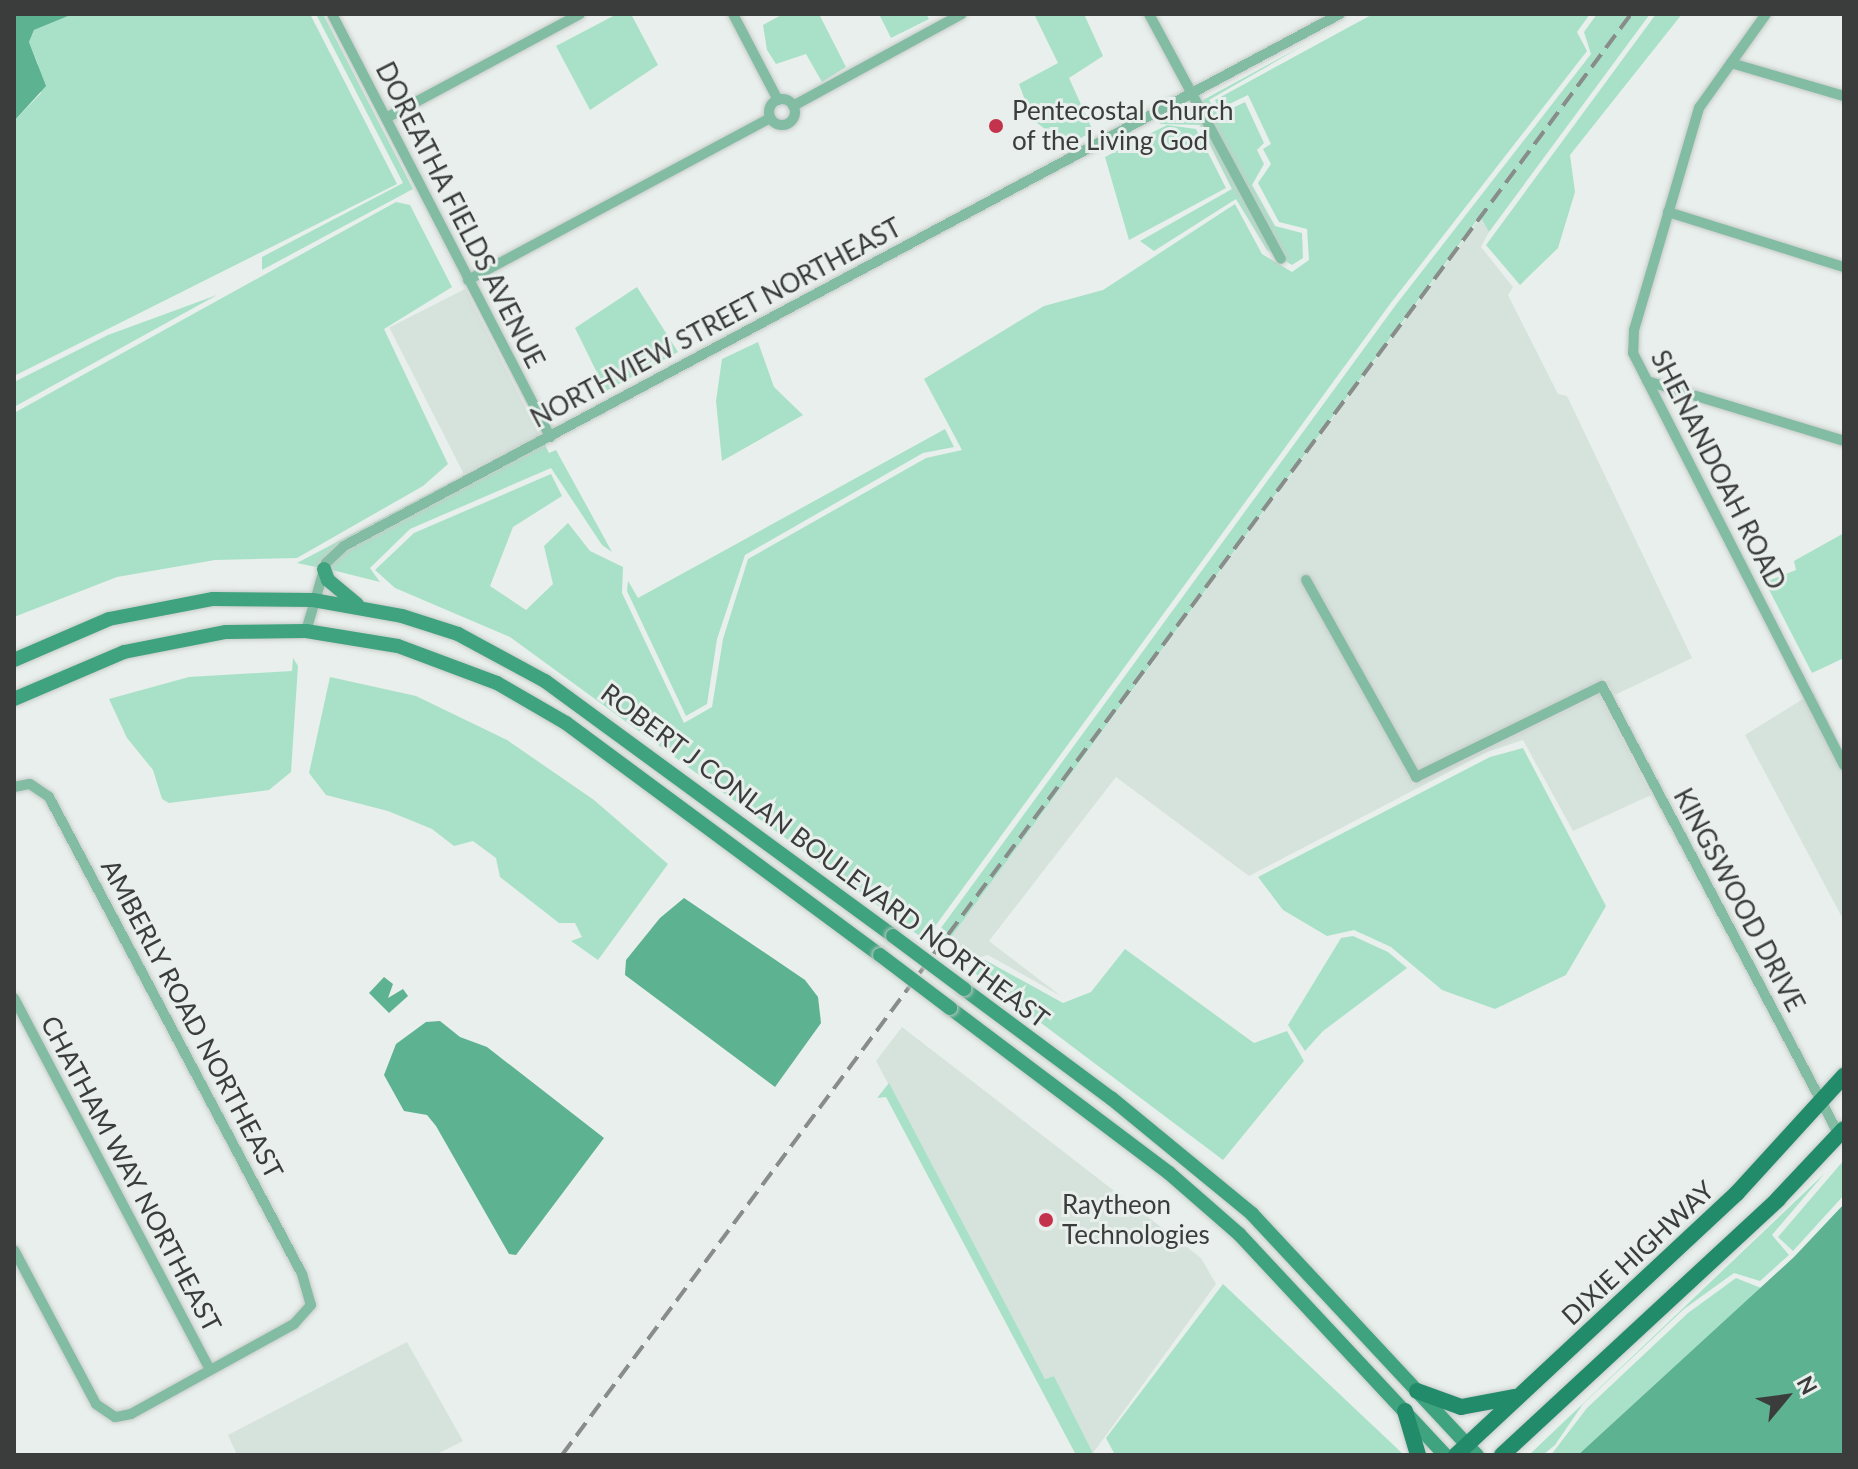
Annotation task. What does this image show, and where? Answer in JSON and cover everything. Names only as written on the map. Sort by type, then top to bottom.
[{"type":"main road","points":[[324,569],[339,592],[361,606]]},
{"type":"main road","name":"ROBERT J CONLAN BOULEVARD NORTHEAST","points":[[14,660],[109,619],[169,605],[213,599],[313,600],[361,606],[458,634],[545,681],[1111,1098],[1252,1214],[1417,1391],[1467,1451]]},
{"type":"main road","name":"ROBERT J CONLAN BOULEVARD NORTHEAST","points":[[14,699],[76,668],[175,639],[306,631],[351,635],[444,660],[530,700],[880,955],[1169,1173],[1239,1234],[1445,1455]]},
{"type":"main road","name":"DIXIE HIGHWAY","points":[[1467,1451],[1520,1395],[1737,1193],[1822,1105],[1844,1076]]},
{"type":"main road","points":[[1502,1455],[1778,1199],[1842,1132]]},
{"type":"main road","points":[[1417,1391],[1447,1405],[1474,1408],[1520,1395]]},
{"type":"main road","points":[[1405,1411],[1418,1455]]},
{"type":"street","name":"DOREATHA FIELDS AVENUE","points":[[332,14],[550,437]]},
{"type":"street","points":[[386,118],[580,14]]},
{"type":"street","points":[[733,14],[778,100],[793,106]]},
{"type":"street","points":[[468,280],[770,118],[788,124],[793,106],[962,14]]},
{"type":"street","points":[[1149,14],[1281,259]]},
{"type":"street","name":"NORTHVIEW STREET NORTHEAST","points":[[306,631],[324,569],[344,546],[1340,14]]},
{"type":"street","name":"SHENANDOAH ROAD","points":[[1766,14],[1699,108],[1634,330],[1633,353],[1844,765]]},
{"type":"street","points":[[1731,63],[1844,96]]},
{"type":"street","points":[[770,118],[771,105],[778,100]]},
{"type":"street","points":[[1668,212],[1844,267]]},
{"type":"street","points":[[1647,381],[1844,441]]},
{"type":"street","name":"KINGSWOOD DRIVE","points":[[1306,580],[1416,777],[1602,686],[1822,1105],[1842,1132]]},
{"type":"street","name":"AMBERLY ROAD NORTHEAST","points":[[18,786],[37,787],[49,797],[309,1291],[309,1310],[302,1319],[210,1370]]},
{"type":"street","name":"CHATHAM WAY NORTHEAST","points":[[14,998],[210,1370]]},
{"type":"street","points":[[14,1250],[96,1404],[108,1415],[131,1414],[210,1370]]},
{"type":"shaded area","points":[[14,14],[73,14],[34,30],[29,42],[46,86],[14,121]]},
{"type":"shaded area","points":[[73,14],[310,14],[397,184],[14,376],[14,121],[41,93],[38,64],[29,42],[34,30]]},
{"type":"shaded area","points":[[316,14],[323,14],[413,189],[262,270],[262,257],[403,183]]},
{"type":"shaded area","points":[[617,14],[631,14],[658,65],[590,110],[556,46]]},
{"type":"shaded area","points":[[783,14],[819,14],[846,67],[822,82],[806,54],[776,64],[767,50],[763,25]]},
{"type":"shaded area","points":[[879,14],[926,14],[929,19],[891,38]]},
{"type":"shaded area","points":[[1034,14],[1084,14],[1103,56],[1069,78],[1093,131],[1067,146],[1032,119],[1019,84],[1058,63]]},
{"type":"shaded area","points":[[1373,14],[1590,14],[1577,32],[1587,51],[1390,304],[925,940],[510,637],[395,588],[375,570],[414,533],[551,474],[562,496],[513,527],[490,586],[526,610],[553,584],[544,546],[568,523],[590,551],[623,567],[622,593],[684,723],[712,707],[723,639],[748,559],[926,458],[962,450],[924,379],[1044,306],[1103,290],[1235,204],[1262,254],[1292,272],[1309,260],[1307,229],[1279,222],[1258,183],[1271,164],[1263,149],[1271,144],[1248,95],[1219,109],[1215,100]]},
{"type":"shaded area","points":[[1597,14],[1650,14],[1489,232],[1480,216],[949,940],[938,932],[1395,306],[1591,54],[1584,32]]},
{"type":"shaded area","points":[[1656,14],[1682,14],[1570,155],[1575,192],[1558,248],[1520,285],[1486,245]]},
{"type":"shaded area","points":[[1306,44],[1209,100],[1218,115],[1245,102],[1264,143],[1257,150],[1264,164],[1252,185],[1275,226],[1302,233],[1303,258],[1292,265],[1267,250],[1236,199],[1154,251],[1140,241],[1232,189],[1200,125],[1159,124]]},
{"type":"shaded area","points":[[1167,125],[1196,129],[1226,188],[1129,240],[1105,157]]},
{"type":"shaded area","points":[[396,202],[410,205],[452,287],[384,329],[448,464],[423,486],[297,558],[215,560],[117,577],[14,617],[14,413]]},
{"type":"shaded area","points":[[1481,216],[1489,232],[1481,247],[1513,287],[1508,295],[1558,394],[1567,396],[1692,658],[1615,695],[1605,678],[1408,775],[1413,785],[1599,695],[1651,795],[1573,831],[1523,740],[1487,752],[1249,876],[1116,777],[989,941],[1061,996],[988,955],[974,959],[949,940]]},
{"type":"shaded area","points":[[637,287],[678,352],[606,391],[575,328]]},
{"type":"shaded area","points":[[465,289],[539,435],[464,474],[389,328]]},
{"type":"shaded area","points":[[217,295],[14,407],[14,382],[108,335]]},
{"type":"shaded area","points":[[758,342],[774,387],[803,415],[722,461],[716,401],[722,359]]},
{"type":"shaded area","points":[[945,429],[954,447],[923,453],[745,555],[717,639],[707,704],[686,716],[627,591],[628,581],[638,598]]},
{"type":"shaded area","points":[[540,435],[549,453],[556,450],[612,552],[602,545],[551,468],[410,529],[370,568],[380,582],[332,570],[328,561],[316,567],[297,563]]},
{"type":"shaded area","points":[[1844,533],[1844,658],[1812,673],[1765,582],[1796,570],[1794,561]]},
{"type":"shaded area","points":[[293,658],[298,666],[291,772],[269,790],[169,803],[162,799],[153,770],[127,738],[109,699],[189,677],[292,671]]},
{"type":"shaded area","points":[[330,677],[416,696],[507,740],[594,800],[668,864],[598,960],[571,941],[582,937],[575,923],[559,923],[500,877],[496,858],[473,841],[454,846],[432,829],[388,811],[326,795],[309,773]]},
{"type":"shaded area","points":[[1814,692],[1844,753],[1844,921],[1745,735]]},
{"type":"shaded area","points":[[1523,748],[1606,906],[1566,975],[1495,1009],[1442,990],[1391,947],[1354,930],[1327,936],[1283,910],[1258,877],[1490,757]]},
{"type":"shaded area","points":[[684,898],[805,980],[818,997],[821,1023],[775,1087],[625,975],[626,960],[660,918]]},
{"type":"shaded area","points":[[1353,936],[1388,952],[1407,968],[1323,1031],[1305,1051],[1288,1025],[1341,938]]},
{"type":"shaded area","points":[[1125,949],[1254,1043],[1287,1031],[1304,1061],[1223,1160],[968,968],[985,960],[1063,1003],[1091,992]]},
{"type":"shaded area","points":[[384,977],[393,984],[388,998],[403,989],[408,996],[389,1013],[369,993]]},
{"type":"shaded area","points":[[440,1021],[460,1037],[487,1047],[604,1138],[516,1255],[509,1254],[436,1126],[427,1115],[404,1111],[384,1075],[396,1044],[426,1022]]},
{"type":"shaded area","points":[[902,1027],[1201,1258],[1216,1284],[1093,1453],[1054,1376],[1045,1379],[876,1061]]},
{"type":"shaded area","points":[[889,1083],[1045,1379],[1054,1376],[1094,1455],[1076,1455],[886,1097],[877,1098]]},
{"type":"shaded area","points":[[1844,1160],[1844,1195],[1793,1251],[1778,1237]]},
{"type":"shaded area","points":[[1824,1174],[1772,1235],[1789,1255],[1760,1281],[1734,1273],[1684,1309],[1583,1404],[1555,1445],[1543,1455],[1529,1455]]},
{"type":"shaded area","points":[[1844,1204],[1844,1455],[1578,1455],[1794,1257]]},
{"type":"shaded area","points":[[1736,1278],[1761,1288],[1578,1455],[1551,1455],[1587,1408],[1688,1313]]},
{"type":"shaded area","points":[[1223,1284],[1403,1455],[1115,1455],[1106,1438]]},
{"type":"shaded area","points":[[407,1342],[463,1441],[435,1455],[237,1455],[228,1435]]},
{"type":"railway","points":[[562,1455],[1631,14]]},
{"type":"place","name":"Pentecostal Church of the Living God","points":[[996,126]]},
{"type":"place","name":"Raytheon Technologies","points":[[1046,1220]]}]
